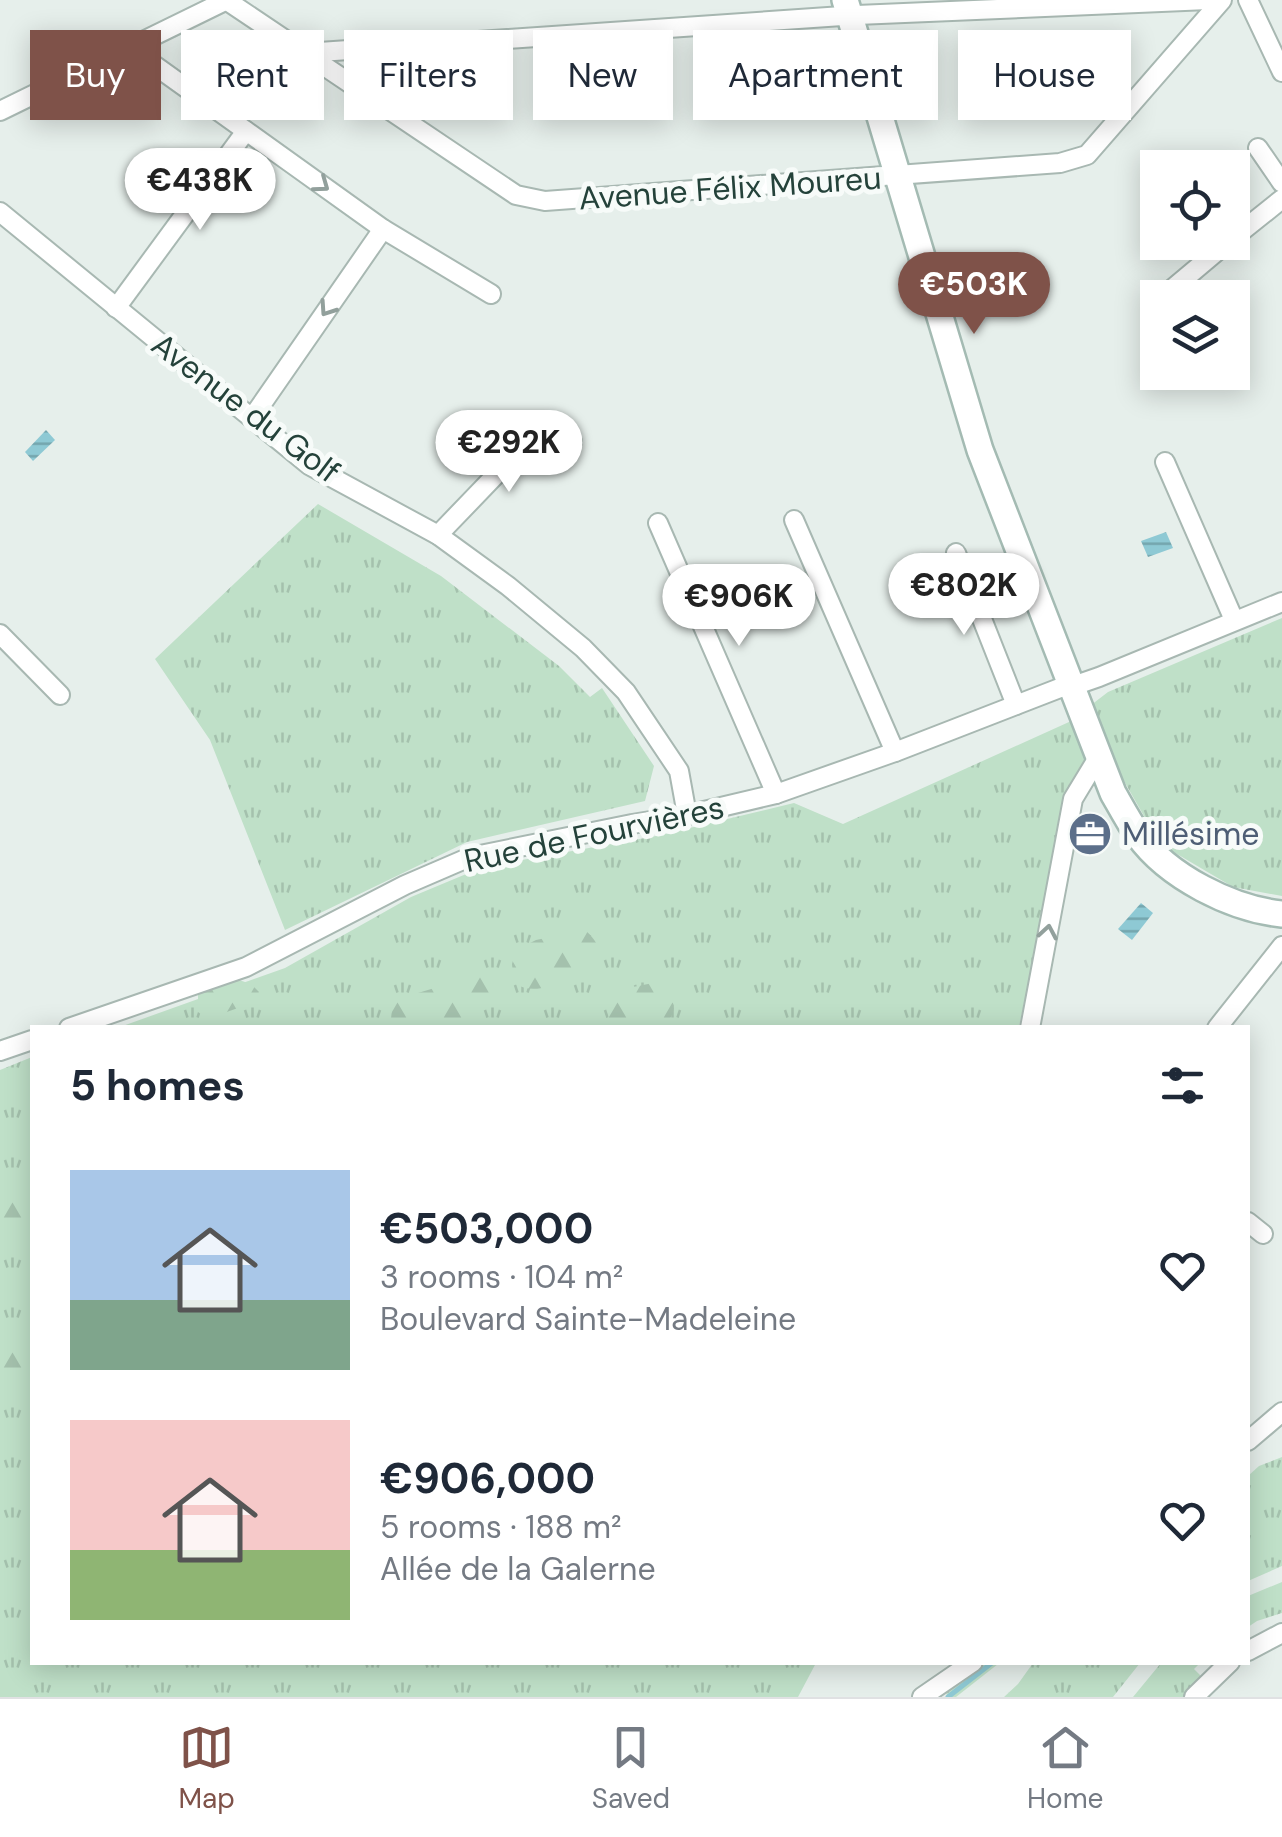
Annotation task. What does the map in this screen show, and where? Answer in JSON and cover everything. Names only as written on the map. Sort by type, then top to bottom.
[{"type":"street","points":[[161,31],[226,0]]},
{"type":"street","name":"Avenue Félix Moureu","points":[[226,0],[271,30]]},
{"type":"street","points":[[324,51],[847,8],[1208,0]]},
{"type":"street","name":"Avenue Félix Moureu","points":[[324,66],[516,195],[545,201],[897,177],[1060,164],[1086,155],[1222,0]]},
{"type":"street","points":[[1248,0],[1282,72]]},
{"type":"street","points":[[847,8],[980,450],[1112,793],[1140,837],[1165,863],[1214,895],[1251,910],[1282,914]]},
{"type":"street","points":[[161,70],[382,229],[492,294]]},
{"type":"street","points":[[0,111],[30,96]]},
{"type":"street","points":[[116,308],[246,130]]},
{"type":"street","points":[[1258,148],[1282,184]]},
{"type":"street","points":[[1250,225],[1282,199]]},
{"type":"street","name":"Avenue du Golf","points":[[0,212],[309,465],[438,536],[508,586],[583,648],[626,692],[679,771],[687,815]]},
{"type":"street","points":[[252,418],[382,229]]},
{"type":"street","points":[[1183,280],[1207,260]]},
{"type":"street","points":[[438,536],[513,457],[572,442]]},
{"type":"street","points":[[1165,462],[1234,620]]},
{"type":"street","points":[[794,520],[895,752]]},
{"type":"street","points":[[658,523],[776,794]]},
{"type":"street","points":[[956,553],[1016,705]]},
{"type":"street","points":[[1073,686],[1282,602]]},
{"type":"street","points":[[0,634],[60,695]]},
{"type":"street","name":"Rue de Fourvières","points":[[78,1025],[246,967],[406,885],[470,857],[776,794],[1073,686]]},
{"type":"street","points":[[1031,1025],[1073,799],[1099,756]]},
{"type":"street","points":[[1220,1025],[1282,946]]},
{"type":"street","points":[[0,1051],[30,1041]]},
{"type":"street","points":[[1250,1224],[1263,1234]]},
{"type":"street","points":[[1250,1433],[1282,1412]]},
{"type":"street","points":[[1250,1650],[1282,1633]]},
{"type":"street","points":[[922,1697],[969,1665]]},
{"type":"street","points":[[1194,1697],[1227,1665]]},
{"type":"green space","points":[[318,504],[441,576],[559,666],[590,697],[602,688],[654,766],[645,801],[467,842],[285,930],[210,740],[155,659]]},
{"type":"green space","points":[[1282,618],[1282,896],[1233,887],[1160,844],[1120,774],[1068,795],[1019,1025],[125,1025],[285,968],[411,897],[483,867],[656,836],[794,803],[843,824],[1069,722],[1108,692]]},
{"type":"green space","points":[[585,930],[599,950],[595,965],[543,988],[514,983],[512,964],[516,950],[536,940]]},
{"type":"green space","points":[[471,977],[493,977],[503,984],[505,995],[457,1025],[390,1025],[398,999]]},
{"type":"green space","points":[[236,979],[251,984],[259,992],[252,1003],[207,1019],[198,1012],[198,995],[206,986]]},
{"type":"green space","points":[[653,983],[667,992],[674,1007],[666,1025],[611,1025],[607,1009],[633,987]]},
{"type":"green space","points":[[30,1058],[30,1665],[815,1665],[798,1697],[0,1697],[0,1070]]},
{"type":"green space","points":[[30,1176],[30,1230],[0,1236],[0,1181]]},
{"type":"green space","points":[[30,1329],[30,1384],[1,1396],[0,1351]]},
{"type":"green space","points":[[1282,1457],[1282,1566],[1250,1580],[1250,1474]]},
{"type":"green space","points":[[1282,1582],[1282,1613],[1250,1626],[1250,1595]]},
{"type":"green space","points":[[981,1665],[997,1665],[956,1697],[948,1697],[945,1691]]},
{"type":"green space","points":[[1031,1665],[1138,1665],[1113,1697],[1004,1697]]},
{"type":"green space","points":[[1159,1665],[1198,1665],[1194,1669],[1201,1676],[1184,1697],[1133,1697]]},
{"type":"water","points":[[46,430],[55,440],[33,461],[25,452]]},
{"type":"water","points":[[1166,532],[1173,548],[1148,557],[1141,541]]},
{"type":"water","points":[[1141,903],[1153,913],[1132,940],[1118,929]]},
{"type":"waterway","points":[[948,1697],[989,1665]]},
{"type":"place","name":"Millésime","points":[[1090,834]]}]
